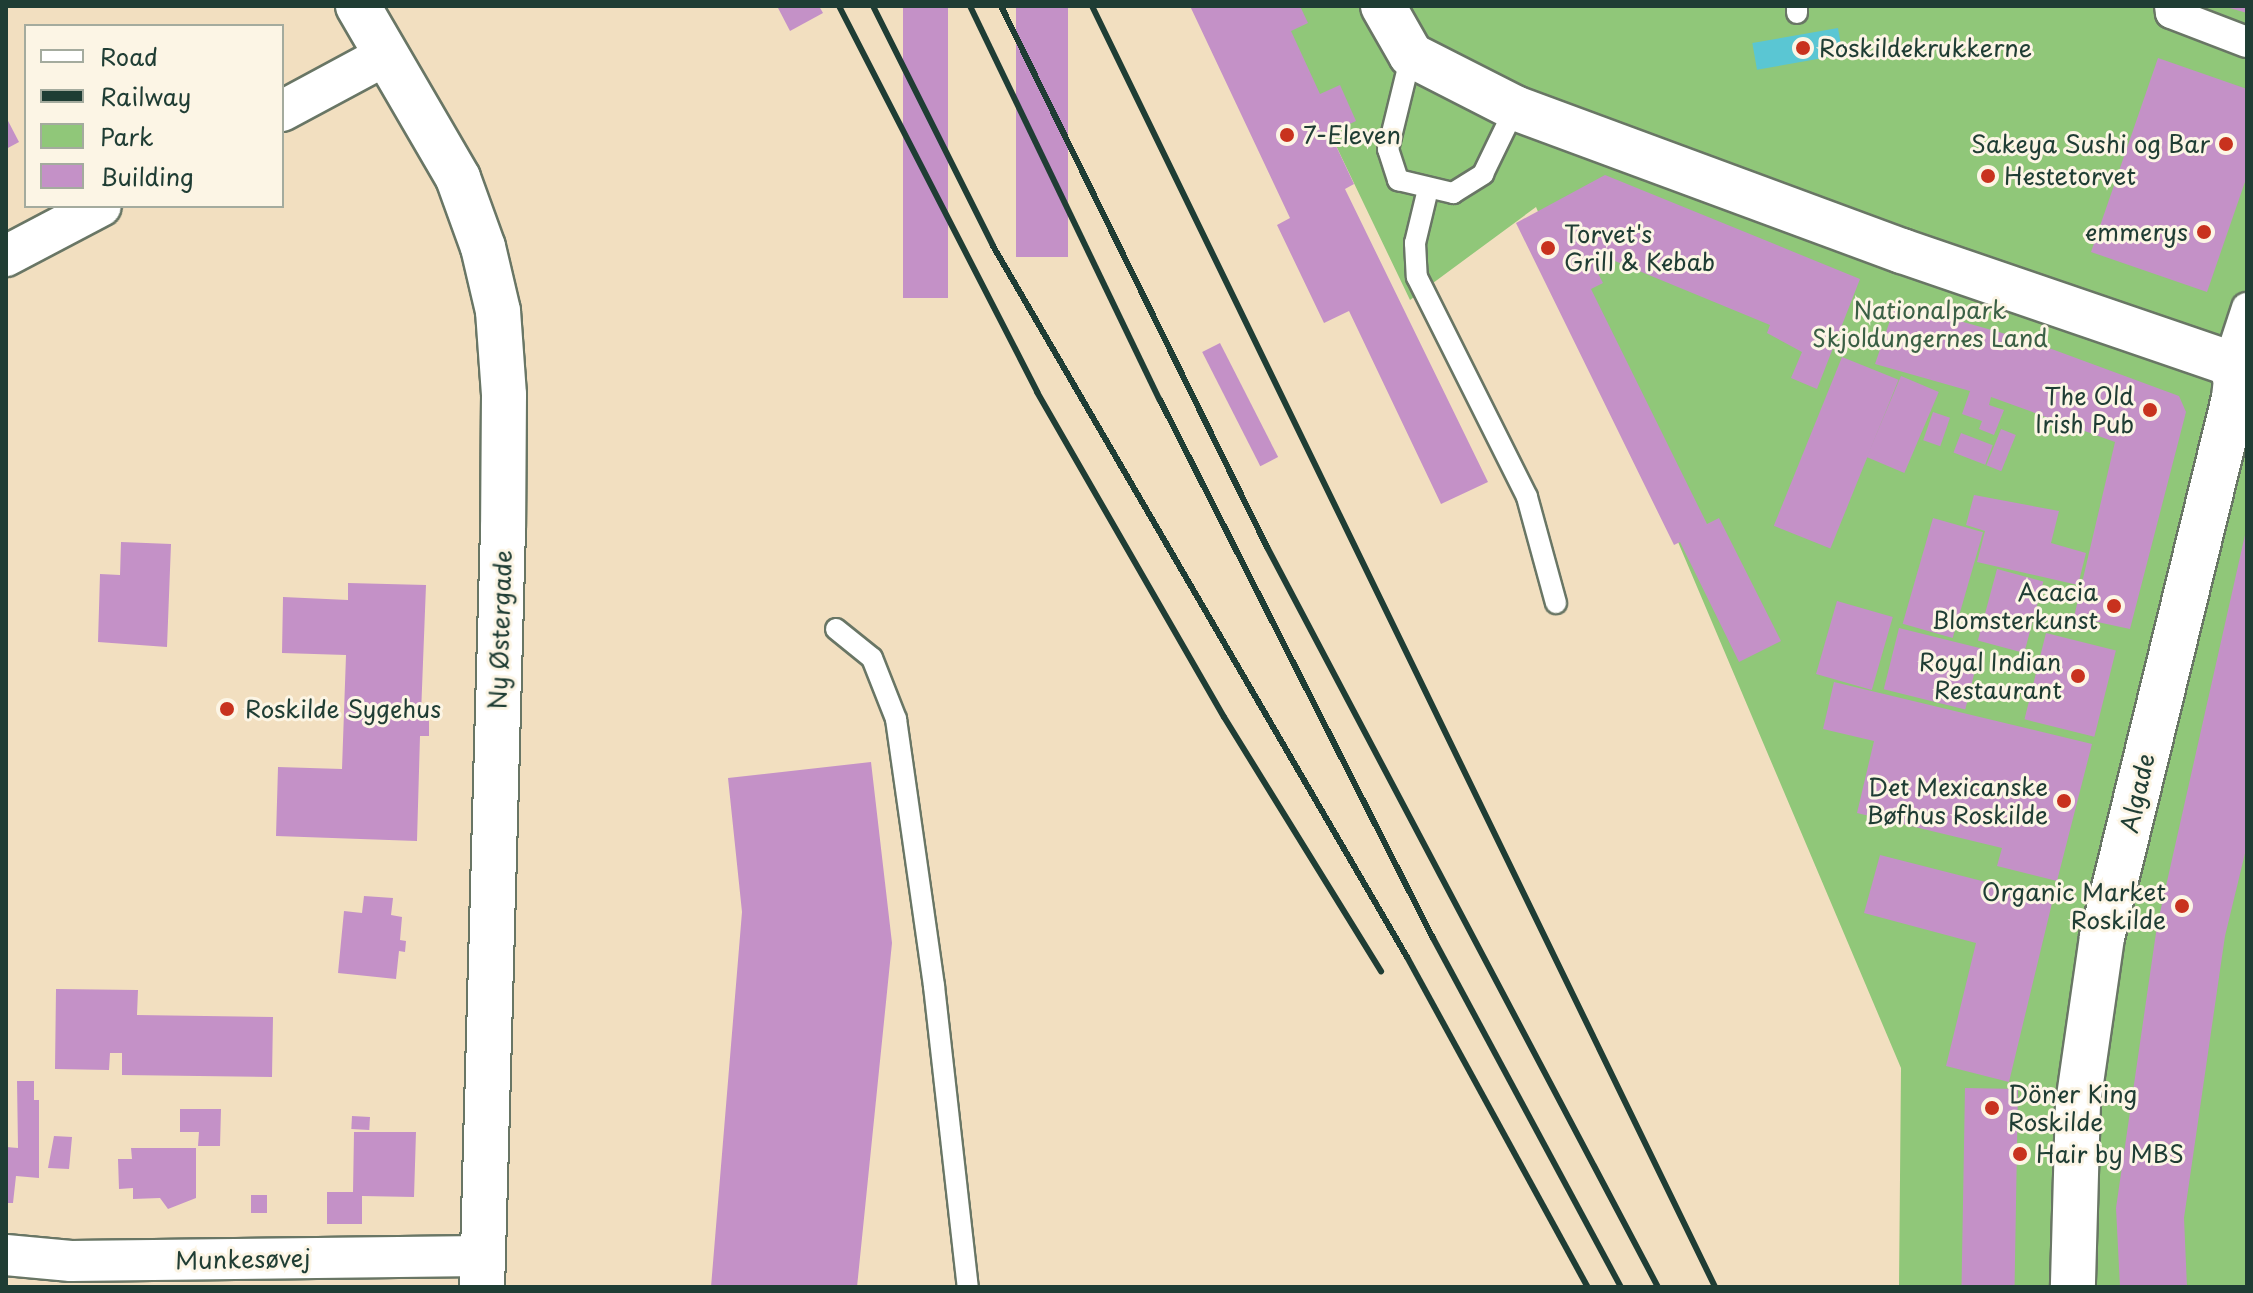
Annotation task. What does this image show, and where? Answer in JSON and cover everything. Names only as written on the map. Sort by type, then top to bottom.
[{"type":"street","name":"Ny Østergade","points":[[358,6],[458,178],[498,311],[504,395],[503,528],[481,1272]]},
{"type":"street","points":[[1383,6],[1411,55],[1515,108],[1902,251],[2229,363]]},
{"type":"street","points":[[2170,6],[2171,13],[2247,42]]},
{"type":"street","points":[[284,110],[386,55]]},
{"type":"street","points":[[6,256],[97,208]]},
{"type":"street","name":"Algade","points":[[2073,1287],[2078,1103],[2102,937],[2234,398],[2236,379],[2229,363],[2247,308]]},
{"type":"street","name":"Munkesøvej","points":[[6,1255],[71,1261],[481,1272]]},
{"type":"lane","points":[[1411,55],[1388,149],[1398,180],[1453,193],[1483,174],[1515,108]]},
{"type":"lane","points":[[1428,189],[1415,243],[1417,277],[1527,497],[1556,603]]},
{"type":"lane","points":[[836,629],[872,658],[896,719],[934,986],[968,1287]]},
{"type":"green space","name":"Nationalpark Skjoldungernes Land","points":[[1269,6],[2247,6],[2247,1287],[1899,1287],[1901,1068],[1536,207],[1410,300]]},
{"type":"water","points":[[1838,28],[1843,55],[1757,70],[1752,43]]},
{"type":"building","points":[[777,6],[819,6],[823,13],[790,31]]},
{"type":"building","points":[[903,6],[948,6],[948,298],[903,298]]},
{"type":"building","points":[[1016,6],[1068,6],[1068,257],[1016,257]]},
{"type":"building","points":[[1190,6],[1300,6],[1308,23],[1291,31],[1320,94],[1340,85],[1356,121],[1330,133],[1354,184],[1345,189],[1488,482],[1441,504],[1349,311],[1324,323],[1277,225],[1290,218]]},
{"type":"building","points":[[2247,6],[2247,13],[2226,7]]},
{"type":"building","points":[[2158,58],[2247,89],[2247,176],[2207,292],[2091,252]]},
{"type":"building","points":[[6,117],[19,142],[6,149]]},
{"type":"building","points":[[1605,175],[1860,279],[1817,389],[1791,378],[1802,352],[1767,333],[1770,325],[1610,259],[1594,266],[1603,283],[1591,289],[1707,524],[1719,518],[1781,641],[1739,662],[1680,542],[1674,545],[1516,223]]},
{"type":"building","points":[[1896,303],[2027,340],[2179,396],[2186,412],[2130,629],[2074,617],[2115,442],[1991,397],[1989,405],[2004,410],[1994,435],[1979,429],[1982,421],[1962,414],[1970,391],[1875,364]]},
{"type":"building","points":[[1220,343],[1278,457],[1260,466],[1202,352]]},
{"type":"building","points":[[1842,357],[1899,380],[1830,549],[1774,526]]},
{"type":"building","points":[[1901,376],[1939,392],[1904,473],[1867,457]]},
{"type":"building","points":[[1933,412],[1950,418],[1940,446],[1923,440]]},
{"type":"building","points":[[2001,429],[2016,435],[2001,471],[1986,465]]},
{"type":"building","points":[[1961,433],[1993,445],[1985,465],[1953,453]]},
{"type":"building","points":[[1974,495],[2059,511],[2051,543],[2086,553],[2078,585],[1977,562],[1985,531],[1966,525]]},
{"type":"building","points":[[1933,518],[1983,532],[1953,638],[1903,624]]},
{"type":"building","points":[[2247,526],[2247,845],[2225,936],[2184,1218],[2187,1287],[2120,1287],[2116,1208],[2157,926]]},
{"type":"building","points":[[121,542],[171,544],[167,647],[98,642],[100,574],[120,575]]},
{"type":"building","points":[[1997,569],[2043,581],[2024,653],[1978,640]]},
{"type":"building","points":[[348,583],[426,585],[421,714],[429,715],[429,736],[420,736],[417,841],[276,836],[278,767],[342,769],[346,655],[282,653],[283,597],[348,600]]},
{"type":"building","points":[[1837,601],[1893,617],[1872,690],[1816,674]]},
{"type":"building","points":[[1899,628],[1981,648],[1965,709],[1884,689]]},
{"type":"building","points":[[2046,633],[2116,650],[2094,737],[2024,719]]},
{"type":"building","points":[[1834,682],[2092,744],[2057,881],[1997,866],[2002,848],[1857,813],[1874,741],[1823,729]]},
{"type":"building","points":[[871,762],[892,943],[857,1287],[711,1287],[742,912],[728,778]]},
{"type":"building","points":[[1880,855],[2053,899],[2009,1082],[1946,1066],[1976,943],[1864,913]]},
{"type":"building","points":[[364,896],[393,898],[391,915],[402,917],[400,940],[406,941],[405,952],[399,951],[396,979],[338,973],[344,911],[362,913]]},
{"type":"building","points":[[56,989],[138,990],[137,1015],[273,1017],[272,1077],[122,1075],[122,1053],[110,1053],[109,1070],[55,1069]]},
{"type":"building","points":[[17,1081],[34,1081],[34,1100],[39,1100],[39,1178],[16,1176],[13,1203],[6,1203],[6,1147],[18,1148]]},
{"type":"building","points":[[1965,1088],[2018,1089],[2015,1287],[1962,1287]]},
{"type":"building","points":[[180,1109],[221,1109],[220,1146],[198,1146],[199,1132],[180,1132]]},
{"type":"building","points":[[352,1116],[370,1117],[369,1130],[351,1129]]},
{"type":"building","points":[[354,1132],[416,1132],[414,1197],[362,1196],[362,1224],[327,1224],[327,1192],[353,1192]]},
{"type":"building","points":[[54,1136],[72,1137],[69,1169],[48,1168]]},
{"type":"building","points":[[131,1148],[196,1148],[196,1198],[168,1209],[160,1198],[133,1199],[133,1188],[119,1189],[118,1159],[132,1159]]},
{"type":"building","points":[[251,1195],[267,1195],[267,1213],[251,1213]]},
{"type":"railway","points":[[839,6],[1037,392],[1224,717],[1381,971]]},
{"type":"railway","points":[[873,6],[993,246],[1407,957],[1588,1287]]},
{"type":"railway","points":[[970,6],[1160,400],[1433,938],[1621,1287]]},
{"type":"railway","points":[[1001,6],[1267,547],[1658,1287]]},
{"type":"railway","points":[[1092,6],[1715,1287]]},
{"type":"place","name":"Roskildekrukkerne","points":[[1803,48]]},
{"type":"place","name":"7-Eleven","points":[[1287,135]]},
{"type":"place","name":"Sakeya Sushi og Bar","points":[[2226,144]]},
{"type":"place","name":"Hestetorvet","points":[[1988,176]]},
{"type":"place","name":"emmerys","points":[[2204,232]]},
{"type":"place","name":"Torvet's Grill & Kebab","points":[[1548,248]]},
{"type":"place","name":"The Old Irish Pub","points":[[2150,410]]},
{"type":"place","name":"Acacia Blomsterkunst","points":[[2114,606]]},
{"type":"place","name":"Royal Indian Restaurant","points":[[2078,676]]},
{"type":"place","name":"Roskilde Sygehus","points":[[227,709]]},
{"type":"place","name":"Det Mexicanske Bøfhus Roskilde","points":[[2064,801]]},
{"type":"place","name":"Organic Market Roskilde","points":[[2182,906]]},
{"type":"place","name":"Döner King Roskilde","points":[[1992,1108]]},
{"type":"place","name":"Hair by MBS","points":[[2020,1154]]}]
